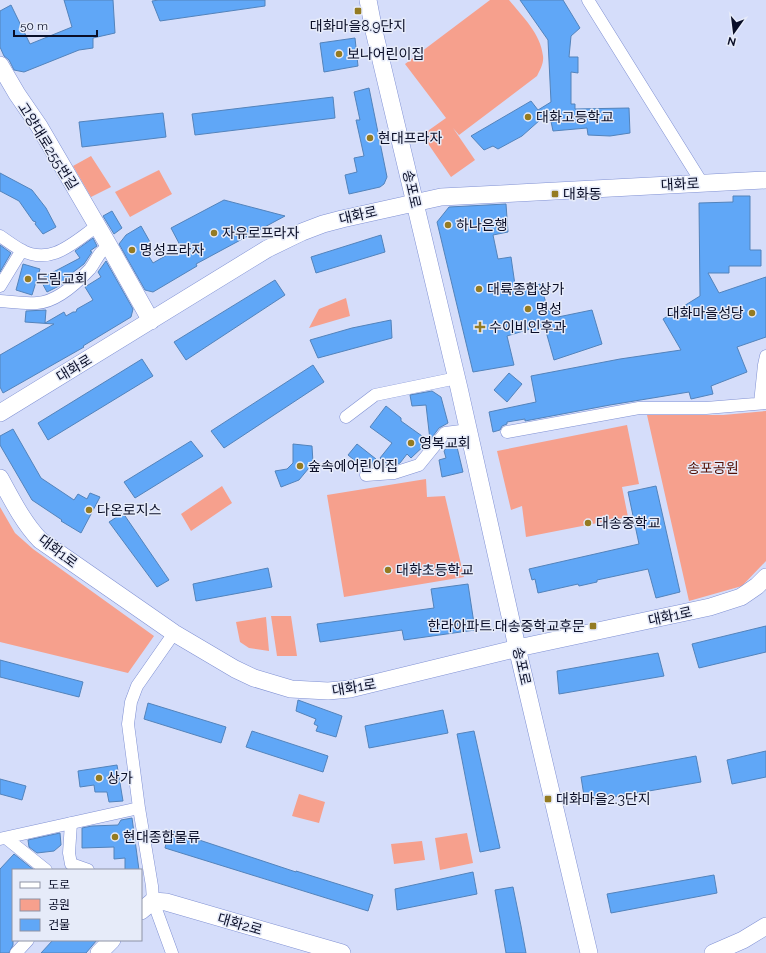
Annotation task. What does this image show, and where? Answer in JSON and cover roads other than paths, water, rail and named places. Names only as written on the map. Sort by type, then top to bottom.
[{"type":"street","name":"송포로","points":[[368,0],[374,31],[457,378],[589,953]]},
{"type":"street","points":[[588,0],[702,183]]},
{"type":"street","name":"고양대로255번길","points":[[0,65],[17,94],[39,126],[109,246],[150,321]]},
{"type":"street","name":"대화로","points":[[0,413],[267,249],[302,232],[342,218],[441,197],[766,180]]},
{"type":"street","points":[[0,236],[22,250],[36,255],[51,255],[62,250],[97,226]]},
{"type":"street","points":[[0,301],[37,303],[54,298],[75,286],[92,267],[102,250],[109,246]]},
{"type":"street","points":[[0,286],[22,250]]},
{"type":"street","points":[[507,432],[639,408],[706,408],[763,403],[764,365],[766,356]]},
{"type":"street","points":[[346,417],[375,394],[457,378]]},
{"type":"street","points":[[366,475],[394,472],[419,465],[444,433],[469,430]]},
{"type":"street","name":"대화1로","points":[[0,478],[22,517],[40,540],[174,633],[235,669],[254,678],[291,689],[328,691],[350,689],[518,648],[710,607],[741,597],[757,586],[766,576]]},
{"type":"street","points":[[172,953],[147,895],[139,808],[128,724],[130,708],[137,686],[174,633]]},
{"type":"street","points":[[3,838],[139,808]]},
{"type":"street","points":[[71,823],[69,853],[71,864],[85,869]]},
{"type":"street","points":[[3,838],[45,869]]},
{"type":"street","name":"대화2로","points":[[147,895],[166,902],[342,953]]},
{"type":"street","points":[[713,953],[743,940],[766,926]]},
{"type":"street","points":[[16,953],[27,941]]},
{"type":"street","points":[[99,953],[111,941]]},
{"type":"place","name":"대화마을8.9단지","points":[[358,11]]},
{"type":"place","name":"보나어린이집","points":[[339,54]]},
{"type":"place","name":"대화고등학교","points":[[528,117]]},
{"type":"place","name":"현대프라자","points":[[370,138]]},
{"type":"place","name":"대화동","points":[[555,194]]},
{"type":"place","name":"하나은행","points":[[448,225]]},
{"type":"place","name":"자유로프라자","points":[[214,233]]},
{"type":"place","name":"명성프라자","points":[[132,250]]},
{"type":"place","name":"드림교회","points":[[28,279]]},
{"type":"place","name":"대륙종합상가","points":[[479,289]]},
{"type":"place","name":"명성","points":[[528,309]]},
{"type":"place","name":"대화마을성당","points":[[752,313]]},
{"type":"place","name":"수이비인후과","points":[[480,327]]},
{"type":"place","name":"영복교회","points":[[411,443]]},
{"type":"place","name":"숲속에어린이집","points":[[300,466]]},
{"type":"place","name":"다온로지스","points":[[89,510]]},
{"type":"place","name":"대송중학교","points":[[588,523]]},
{"type":"place","name":"대화초등학교","points":[[388,570]]},
{"type":"place","name":"한라아파트.대송중학교후문","points":[[593,626]]},
{"type":"place","name":"상가","points":[[99,778]]},
{"type":"place","name":"대화마을2.3단지","points":[[548,799]]},
{"type":"place","name":"현대종합물류","points":[[115,837]]},
{"type":"park label","name":"송포공원","points":[[713,468]]}]
